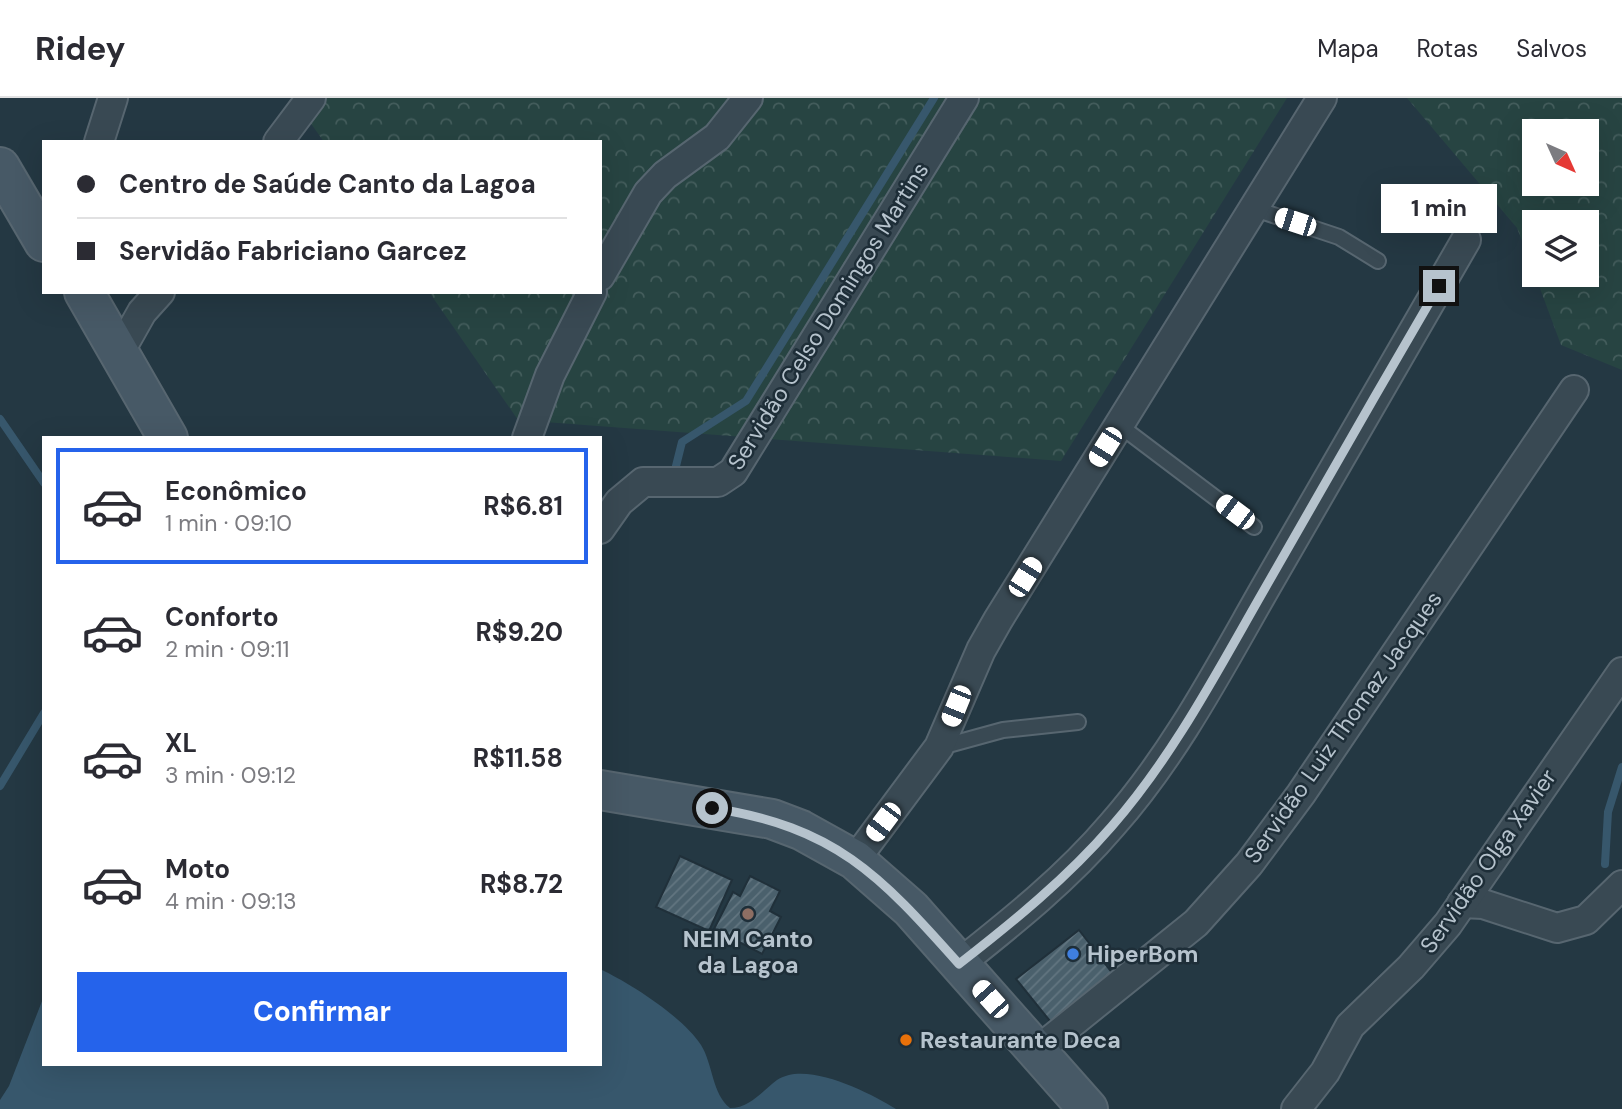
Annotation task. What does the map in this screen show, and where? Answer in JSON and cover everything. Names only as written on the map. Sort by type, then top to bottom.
[{"type":"main road","points":[[0,167],[39,223]]},
{"type":"main road","points":[[85,294],[167,436]]},
{"type":"main road","points":[[602,790],[772,819],[801,830],[855,860],[911,909],[1088,1109]]},
{"type":"street","points":[[100,140],[113,98]]},
{"type":"street","points":[[280,140],[311,98]]},
{"type":"street","points":[[602,272],[622,233],[648,193],[665,175],[717,137],[748,98]]},
{"type":"street","name":"Servidão Celso Domingos Martins","points":[[602,526],[619,502],[643,482],[718,482],[733,472],[964,98]]},
{"type":"street","points":[[855,860],[939,747],[981,650],[1322,98]]},
{"type":"street","points":[[959,964],[1017,919],[1087,852],[1112,826],[1160,763],[1211,682],[1466,240]]},
{"type":"street","points":[[120,351],[142,312],[158,294]]},
{"type":"street","points":[[528,436],[550,375],[591,294]]},
{"type":"street","name":"Servidão Luiz Thomaz Jacques","points":[[1037,1051],[1196,923],[1249,864],[1301,794],[1574,390]]},
{"type":"street","name":"Servidão Olga Xavier","points":[[1296,1109],[1325,1072],[1350,1026],[1411,967],[1462,903],[1622,672]]},
{"type":"street","points":[[1462,903],[1483,904],[1557,928],[1586,920],[1622,885]]},
{"type":"lane","points":[[1252,208],[1339,237],[1378,261]]},
{"type":"lane","points":[[1119,425],[1254,527]]},
{"type":"lane","points":[[939,747],[1003,730],[1078,722]]},
{"type":"green space","points":[[293,98],[1287,98],[1061,461],[518,420],[430,294],[602,294],[602,140],[323,140]]},
{"type":"green space","points":[[1407,98],[1622,98],[1622,370],[1561,345],[1539,287],[1599,287],[1599,210],[1522,210],[1522,241],[1517,228]]},
{"type":"water","points":[[602,970],[655,1002],[693,1034],[705,1053],[720,1095],[730,1108],[750,1102],[777,1080],[789,1075],[804,1074],[854,1087],[896,1109],[0,1109],[0,1100],[9,1086],[42,1001],[42,1066],[602,1066]]},
{"type":"building","points":[[680,856],[732,880],[709,931],[656,907]]},
{"type":"building","name":"NEIM Canto da Lagoa","points":[[750,876],[780,891],[770,911],[781,917],[762,954],[714,929],[733,892],[740,896]]},
{"type":"building","name":"HiperBom","points":[[1079,930],[1116,978],[1054,1026],[1016,979]]},
{"type":"waterway","points":[[676,466],[682,442],[746,401],[934,98]]},
{"type":"waterway","points":[[0,419],[42,480]]},
{"type":"waterway","points":[[0,786],[42,716]]},
{"type":"waterway","points":[[1605,864],[1608,812],[1622,767]]},
{"type":"place","name":"NEIM Canto da Lagoa","points":[[748,914]]},
{"type":"place","name":"HiperBom","points":[[1073,954]]},
{"type":"place","name":"Restaurante Deca","points":[[906,1040]]},
{"type":"route","points":[[712,808],[772,819],[801,830],[855,860],[911,909],[959,964],[1017,919],[1087,852],[1112,826],[1160,763],[1211,682],[1439,286]]}]
